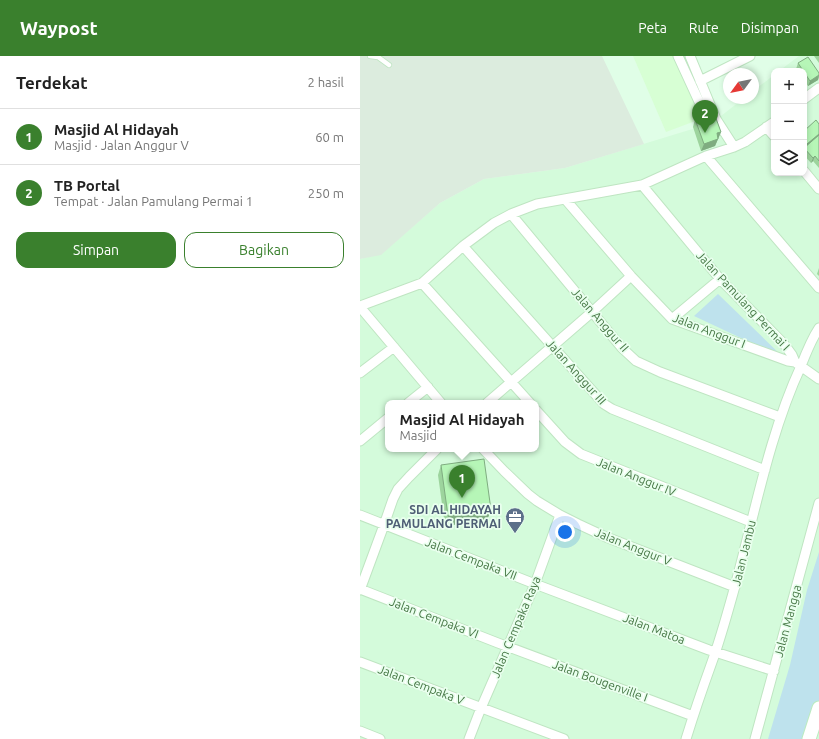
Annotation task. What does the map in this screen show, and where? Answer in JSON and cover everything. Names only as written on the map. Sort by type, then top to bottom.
[{"type":"street","points":[[678,56],[706,119],[710,121],[716,119]]},
{"type":"street","points":[[690,56],[716,119],[734,147]]},
{"type":"street","points":[[700,81],[750,56]]},
{"type":"street","points":[[807,97],[819,89]]},
{"type":"street","points":[[439,400],[360,307],[422,283],[463,246],[494,222],[511,214],[537,204],[642,185],[706,156],[745,142],[770,124]]},
{"type":"street","points":[[706,156],[819,288]]},
{"type":"street","points":[[807,175],[819,189]]},
{"type":"street","name":"Jalan Pamulang Permai I","points":[[642,185],[720,279],[784,344],[798,364]]},
{"type":"street","name":"Jalan Anggur I","points":[[564,199],[631,276],[672,320],[798,364]]},
{"type":"street","name":"Jalan Anggur II","points":[[511,214],[622,348],[636,361],[660,372],[780,417]]},
{"type":"street","name":"Jalan Anggur III","points":[[463,246],[604,404],[612,409],[765,470]]},
{"type":"street","points":[[491,400],[631,276]]},
{"type":"street","points":[[672,320],[720,279]]},
{"type":"street","points":[[422,283],[527,400]]},
{"type":"street","name":"Jalan Jambu","points":[[686,739],[716,652],[735,587],[780,417],[798,364],[819,328]]},
{"type":"street","points":[[360,373],[394,347]]},
{"type":"street","points":[[798,364],[819,379]]},
{"type":"street","points":[[412,400],[428,387]]},
{"type":"street","name":"Jalan Anggur IV","points":[[539,413],[565,442],[581,454],[751,522]]},
{"type":"street","points":[[360,441],[385,420]]},
{"type":"street","points":[[360,589],[398,489],[434,452]]},
{"type":"street","name":"Jalan Anggur V","points":[[485,452],[528,494],[560,515],[606,537],[735,587]]},
{"type":"street","name":"Jalan Mangga","points":[[755,739],[819,503]]},
{"type":"street","points":[[360,515],[384,526]]},
{"type":"street","name":"Jalan Cempaka Raya","points":[[469,739],[535,584],[560,515]]},
{"type":"street","name":"Jalan Cempaka VII","points":[[384,526],[535,584]]},
{"type":"street","name":"Jalan Matoa","points":[[535,584],[716,652],[774,670]]},
{"type":"street","name":"Jalan Cempaka VI","points":[[360,589],[508,647]]},
{"type":"street","name":"Jalan Bougenville I","points":[[508,647],[693,716]]},
{"type":"street","name":"Jalan Cempaka V","points":[[360,662],[564,739]]},
{"type":"street","points":[[809,739],[819,708]]},
{"type":"street","points":[[360,731],[380,739]]},
{"type":"lane","points":[[370,56],[378,57],[389,65]]},
{"type":"shaded area","points":[[360,56],[602,56],[644,144],[565,168],[484,179],[440,203],[381,255],[360,259]]},
{"type":"shaded area","points":[[633,56],[680,56],[706,117],[666,132]]},
{"type":"shaded area","points":[[799,56],[819,56],[819,739],[360,739],[360,259],[381,254],[440,203],[484,179],[565,168],[712,123],[736,104],[759,104],[759,86],[771,77],[771,176],[807,176],[807,68],[783,68]]},
{"type":"shaded area","points":[[718,294],[784,358],[694,316]]},
{"type":"shaded area","points":[[819,552],[819,707],[809,739],[768,739],[790,665],[807,590]]},
{"type":"building","points":[[808,57],[819,75],[810,81],[807,76],[807,68],[801,68],[798,63]]},
{"type":"building","points":[[714,113],[721,132],[717,133],[718,139],[704,144],[695,119]]},
{"type":"building","points":[[816,120],[819,124],[819,134],[807,144],[807,140],[807,128]]},
{"type":"building","points":[[819,135],[819,161],[815,156],[813,158],[807,151],[807,145]]},
{"type":"building","points":[[484,459],[491,510],[448,516],[441,465]]},
{"type":"place","name":"TB Portal","points":[[705,133]]},
{"type":"place","name":"Masjid Al Hidayah","points":[[462,498]]},
{"type":"place","name":"SDI AL HIDAYAH PAMULANG PERMAI","points":[[515,534]]}]
